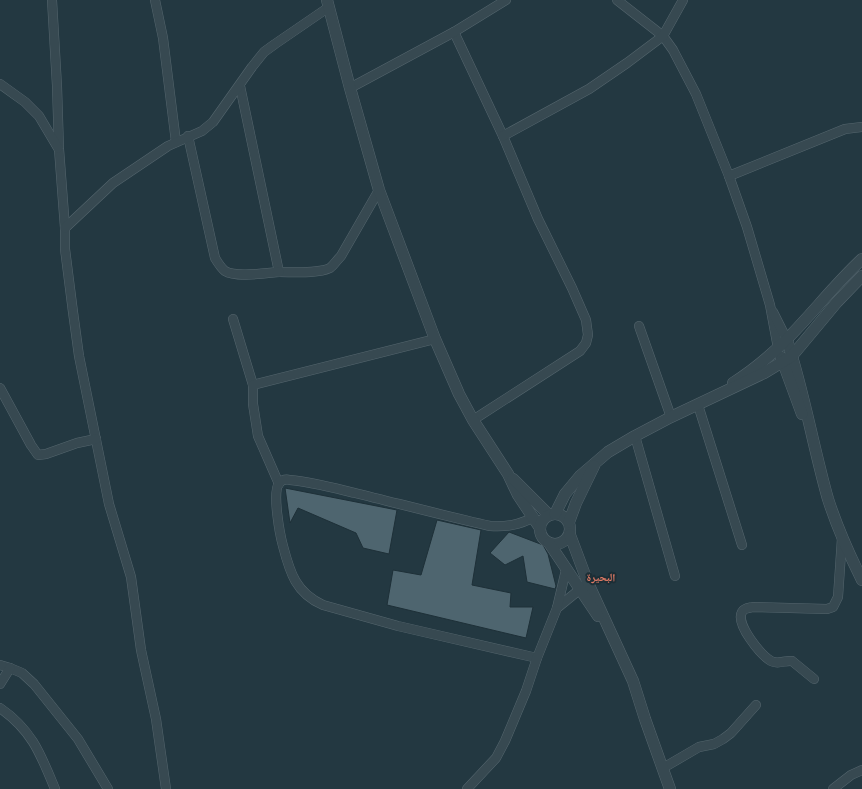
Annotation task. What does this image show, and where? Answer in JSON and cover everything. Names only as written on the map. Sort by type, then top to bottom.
[{"type":"street","points":[[52,0],[59,150],[66,228],[66,249],[79,356],[109,504],[131,576],[142,650],[157,726],[166,789]]},
{"type":"street","points":[[155,0],[163,38],[176,142]]},
{"type":"street","points":[[350,88],[454,32],[506,0]]},
{"type":"street","points":[[617,0],[662,36],[673,50],[690,80],[729,176],[747,227],[770,305],[778,348],[797,402],[810,430]]},
{"type":"street","points":[[503,136],[589,89],[627,63],[662,36],[684,0]]},
{"type":"street","points":[[66,228],[113,183],[158,152],[188,136],[202,131],[213,122],[264,52],[328,4],[379,190],[435,339],[459,394],[473,420],[508,474],[518,495],[534,517],[544,539],[549,543],[566,570],[584,586]]},
{"type":"street","points":[[454,32],[503,136],[538,219],[572,288],[586,320],[588,335],[586,343],[580,351],[473,420]]},
{"type":"street","points":[[0,84],[24,102],[39,116],[59,150]]},
{"type":"street","points":[[240,86],[279,272]]},
{"type":"street","points":[[729,176],[845,128],[862,127]]},
{"type":"street","points":[[188,136],[216,258],[226,272],[248,275],[279,272],[319,271],[329,268],[336,263],[341,256],[379,190]]},
{"type":"street","points":[[717,395],[754,368],[787,340],[836,285],[862,259]]},
{"type":"street","points":[[540,528],[543,520],[552,514],[570,487],[580,476],[608,452],[671,417],[746,383],[783,363],[792,356],[861,279]]},
{"type":"street","points":[[770,305],[787,340],[792,356],[803,393],[810,430],[829,500],[842,538],[862,580]]},
{"type":"street","points":[[233,319],[253,385],[253,404],[258,436],[279,484],[277,494],[277,514],[281,540],[289,568],[298,587],[305,595],[312,601],[323,605],[398,626],[537,658]]},
{"type":"street","points":[[639,326],[671,417]]},
{"type":"street","points":[[253,385],[435,339]]},
{"type":"street","points":[[0,388],[38,455],[46,454],[96,438]]},
{"type":"street","points":[[698,405],[742,545]]},
{"type":"street","points":[[636,436],[675,576]]},
{"type":"street","points":[[569,522],[576,503],[595,464]]},
{"type":"street","points":[[508,474],[552,514],[563,516],[569,522],[571,529],[570,535],[584,586],[615,641],[633,681],[670,789]]},
{"type":"street","points":[[279,484],[283,480],[289,480],[324,485],[490,526],[512,526],[534,517]]},
{"type":"street","points":[[549,543],[558,544],[567,539],[570,535]]},
{"type":"street","points":[[814,679],[792,661],[770,661],[757,649],[746,632],[741,621],[741,613],[743,610],[753,607],[827,609],[833,607],[838,597],[842,538]]},
{"type":"street","points":[[467,789],[496,758],[505,741],[558,608],[566,570]]},
{"type":"street","points":[[558,608],[584,586]]},
{"type":"street","points":[[0,665],[22,673],[34,684],[78,739],[108,789]]},
{"type":"street","points":[[0,684],[10,668]]},
{"type":"street","points":[[662,768],[699,747],[714,744],[723,740],[732,733],[756,705]]},
{"type":"street","points":[[0,708],[23,728],[38,748],[55,789]]},
{"type":"street","points":[[833,789],[851,775],[862,770]]},
{"type":"building","points":[[285,488],[397,510],[389,554],[363,548],[356,533],[298,508],[290,523]]},
{"type":"building","points":[[437,520],[481,530],[472,585],[511,593],[510,607],[533,607],[526,638],[387,605],[393,570],[421,575]]},
{"type":"building","points":[[509,532],[543,545],[548,554],[556,586],[555,589],[527,582],[523,556],[505,565],[490,553]]},
{"type":"district","name":"البحيرة","points":[[601,577]]}]
